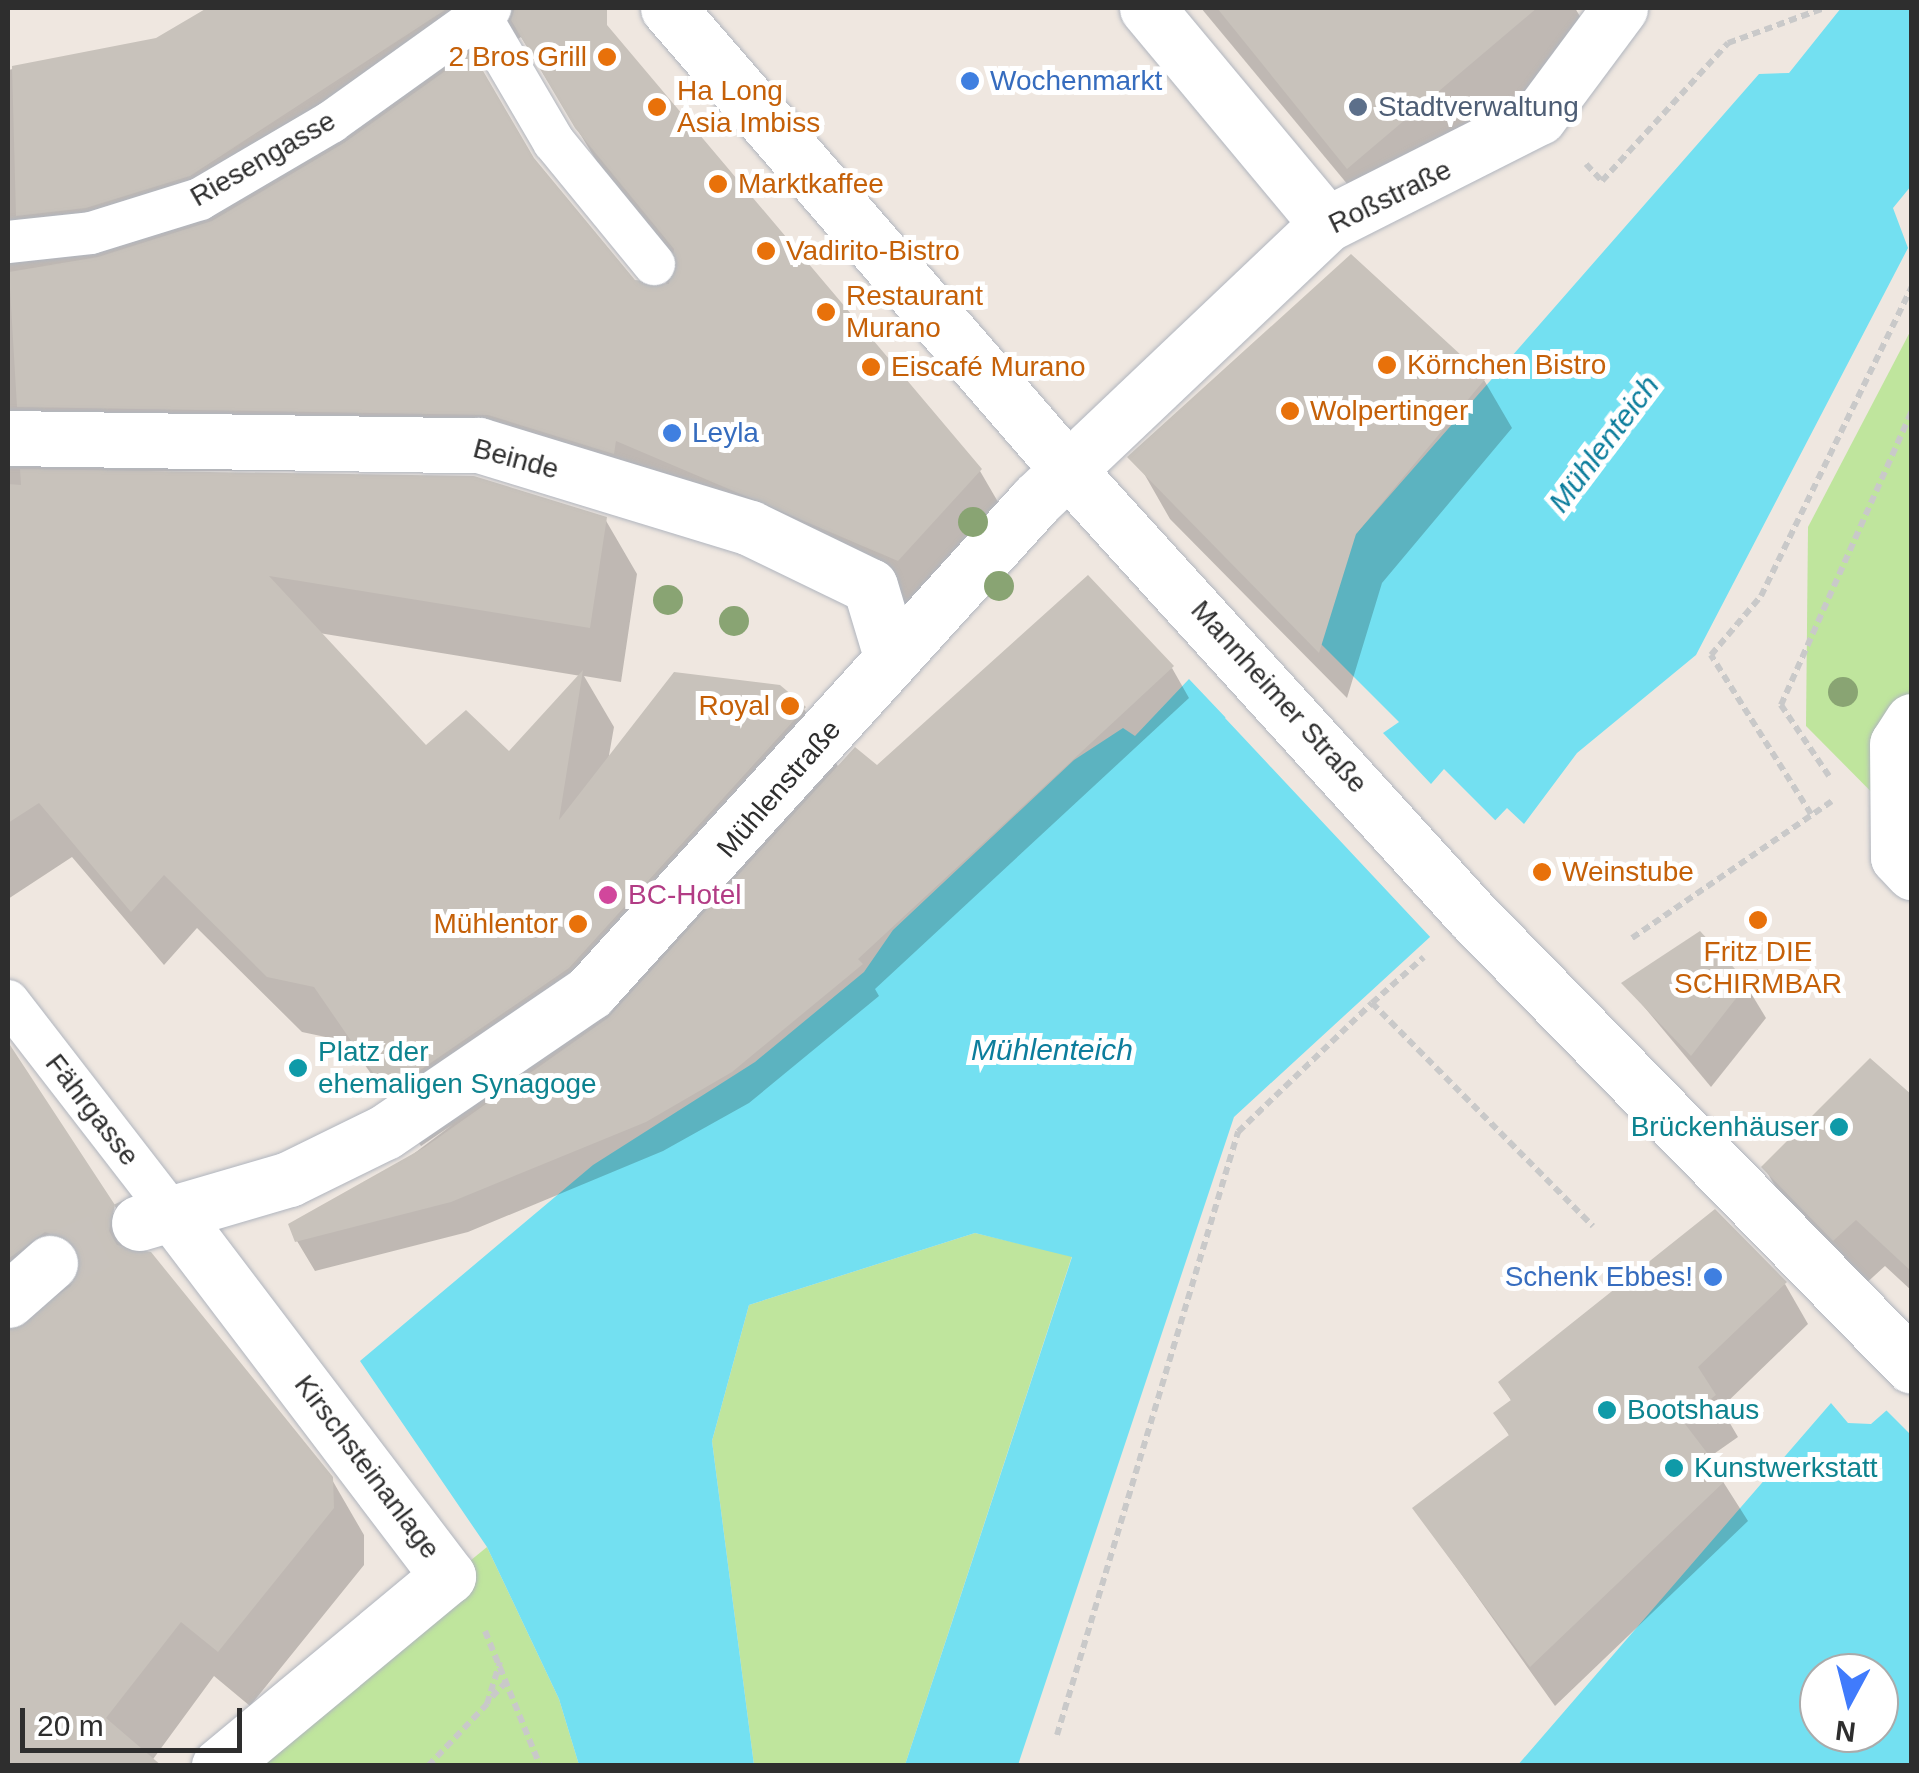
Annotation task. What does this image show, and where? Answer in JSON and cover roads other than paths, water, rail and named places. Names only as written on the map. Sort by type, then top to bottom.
[{"type":"street","name":"Mannheimer Straße","points":[[668,8],[1069,472],[1270,683],[1471,914],[1908,1356]]},
{"type":"street","points":[[1147,8],[1327,224]]},
{"type":"street","name":"Roßstraße","points":[[1069,472],[1327,224],[1539,117],[1620,8]]},
{"type":"street","name":"Beinde","points":[[8,438],[478,445],[750,528],[870,586],[892,656]]},
{"type":"street","name":"Mühlenstraße","points":[[157,1221],[385,1132],[590,992],[685,897],[892,656],[1069,472]]},
{"type":"street","points":[[1912,721],[1897,744],[1898,857],[1912,872]]},
{"type":"street","name":"Kirschsteinanlage","points":[[157,1221],[448,1576],[219,1766]]},
{"type":"street","points":[[8,1300],[50,1263]]},
{"type":"lane","name":"Riesengasse","points":[[8,242],[91,233],[200,199],[332,122],[485,12]]},
{"type":"lane","points":[[485,12],[554,142],[654,264]]},
{"type":"lane","name":"Fährgasse","points":[[8,1002],[157,1221]]},
{"type":"water","name":"Mühlenteich","points":[[1841,8],[1911,8],[1911,186],[1893,208],[1908,248],[1696,655],[1577,753],[1524,824],[1507,808],[1462,855],[1430,937],[1234,1117],[1018,1765],[905,1765],[1072,1257],[975,1233],[749,1305],[712,1441],[754,1765],[579,1765],[559,1699],[487,1547],[360,1361],[593,1165],[755,1062],[864,972],[893,930],[1074,760],[1123,728],[1135,736],[1189,679],[1226,718],[1270,683],[1314,637],[1327,567],[1759,74],[1789,73]]},
{"type":"water","points":[[1911,1389],[1911,1765],[1517,1766],[1831,1403],[1848,1423],[1871,1424]]},
{"type":"tunnel","points":[[50,1263],[139,1223]]},
{"type":"place","name":"2 Bros Grill","points":[[607,57]]},
{"type":"place","name":"Wochenmarkt","points":[[970,81]]},
{"type":"place","name":"Ha Long Asia Imbiss","points":[[657,107]]},
{"type":"place","name":"Stadtverwaltung","points":[[1358,107]]},
{"type":"place","name":"Marktkaffee","points":[[718,184]]},
{"type":"place","name":"Vadirito-Bistro","points":[[766,251]]},
{"type":"place","name":"Restaurant Murano","points":[[826,312]]},
{"type":"place","name":"Körnchen Bistro","points":[[1387,365]]},
{"type":"place","name":"Eiscafé Murano","points":[[871,367]]},
{"type":"place","name":"Wolpertinger","points":[[1290,411]]},
{"type":"place","name":"Leyla","points":[[672,433]]},
{"type":"place","name":"Royal","points":[[790,706]]},
{"type":"place","name":"Weinstube","points":[[1542,872]]},
{"type":"place","name":"BC-Hotel","points":[[608,895]]},
{"type":"place","name":"Fritz DIE SCHIRMBAR","points":[[1758,920]]},
{"type":"place","name":"Mühlentor","points":[[578,924]]},
{"type":"place","name":"Platz der ehemaligen Synagoge","points":[[298,1068]]},
{"type":"place","name":"Brückenhäuser","points":[[1839,1127]]},
{"type":"place","name":"Schenk Ebbes!","points":[[1713,1277]]},
{"type":"place","name":"Bootshaus","points":[[1607,1410]]},
{"type":"place","name":"Kunstwerkstatt","points":[[1674,1468]]}]
